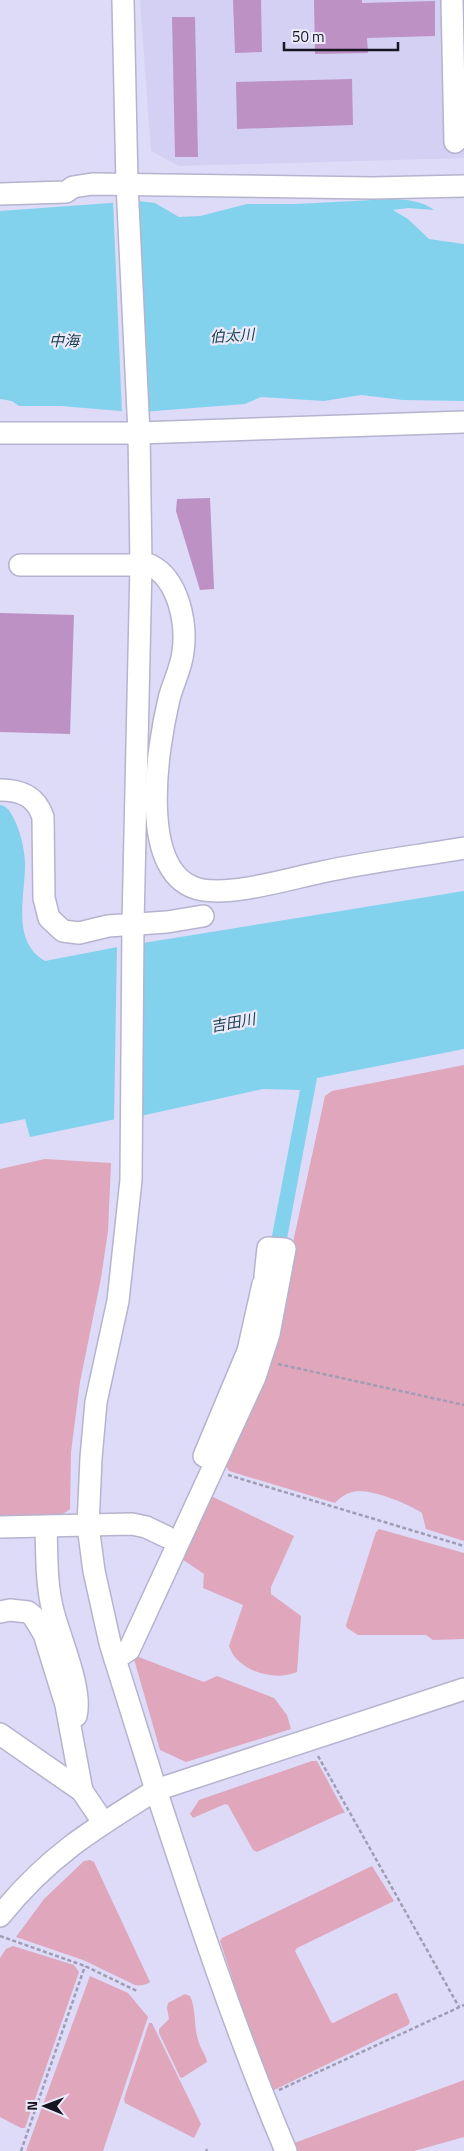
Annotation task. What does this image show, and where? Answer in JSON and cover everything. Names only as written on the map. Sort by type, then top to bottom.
[{"type":"street","points":[[123,0],[127,184],[139,433],[141,566],[133,931],[131,1180],[118,1301],[96,1402],[88,1526],[94,1571],[115,1659],[156,1790],[219,1979],[263,2098],[286,2151]]},
{"type":"street","points":[[452,0],[455,142]]},
{"type":"street","points":[[0,194],[66,192],[73,188],[92,184],[372,188],[460,186]]},
{"type":"street","points":[[0,433],[139,433],[464,422]]},
{"type":"street","points":[[20,565],[150,566],[157,569],[164,576],[178,602],[182,620],[183,654],[169,698],[165,719],[156,814],[160,846],[165,859],[181,880],[201,890],[232,890],[326,871],[464,848]]},
{"type":"street","points":[[0,790],[11,790],[32,798],[39,806],[43,817],[44,898],[50,918],[63,931],[79,933],[108,926],[133,931],[167,922],[203,916]]},
{"type":"street","points":[[115,1659],[129,1650],[206,1468],[272,1277],[285,1249],[275,1248]]},
{"type":"street","points":[[129,1617],[167,1537],[206,1468],[261,1360],[269,1334],[272,1277]]},
{"type":"street","points":[[0,1527],[139,1524],[167,1537]]},
{"type":"street","points":[[46,1527],[48,1583],[53,1610],[78,1702],[71,1730]]},
{"type":"street","points":[[0,1612],[20,1610],[33,1616],[44,1634],[66,1705],[82,1790]]},
{"type":"street","points":[[0,1916],[41,1870],[77,1840],[156,1790],[464,1689]]},
{"type":"street","points":[[0,1734],[82,1790],[103,1822]]},
{"type":"path","points":[[261,1360],[464,1405]]},
{"type":"path","points":[[206,1468],[464,1546]]},
{"type":"path","points":[[309,1739],[459,2007]]},
{"type":"path","points":[[0,1936],[85,1966],[137,1990]]},
{"type":"path","points":[[21,2151],[85,1966]]},
{"type":"path","points":[[263,2098],[464,2005]]},
{"type":"shaded area","points":[[140,0],[464,0],[464,158],[179,166],[151,151]]},
{"type":"shaded area","points":[[464,1065],[464,1541],[426,1529],[422,1513],[401,1502],[383,1496],[356,1491],[346,1494],[335,1503],[229,1471],[226,1466],[269,1352],[325,1096],[332,1091]]},
{"type":"shaded area","points":[[45,1159],[111,1163],[108,1231],[101,1278],[80,1382],[71,1452],[70,1509],[64,1513],[47,1518],[0,1518],[0,1169]]},
{"type":"shaded area","points":[[211,1496],[294,1536],[271,1587],[271,1594],[301,1616],[297,1672],[278,1676],[267,1675],[248,1668],[240,1662],[233,1655],[229,1646],[243,1605],[203,1588],[204,1574],[182,1559]]},
{"type":"shaded area","points":[[379,1529],[464,1553],[464,1639],[433,1640],[426,1635],[358,1635],[347,1628],[346,1625],[376,1532]]},
{"type":"shaded area","points":[[136,1656],[204,1682],[217,1676],[274,1698],[287,1715],[291,1729],[186,1762],[160,1750],[134,1659]]},
{"type":"shaded area","points":[[312,1761],[317,1761],[345,1813],[257,1852],[253,1850],[228,1805],[225,1804],[193,1818],[190,1814],[199,1800]]},
{"type":"shaded area","points":[[90,1860],[94,1862],[150,1982],[147,1984],[135,1985],[83,1960],[16,1937],[44,1899],[84,1861]]},
{"type":"shaded area","points":[[372,1866],[394,1901],[297,1948],[295,1951],[331,2022],[333,2023],[397,1993],[410,2022],[408,2025],[272,2091],[234,1992],[233,1980],[220,1941],[222,1938]]},
{"type":"shaded area","points":[[13,1946],[74,1965],[79,1972],[25,2128],[21,2128],[0,2117],[0,1958],[6,1949]]},
{"type":"shaded area","points":[[90,1976],[128,1993],[148,2017],[103,2151],[26,2151]]},
{"type":"shaded area","points":[[185,1994],[190,1996],[192,2002],[197,2037],[207,2062],[182,2078],[159,2033],[159,2029],[169,2019],[168,2003]]},
{"type":"shaded area","points":[[149,2023],[152,2023],[201,2124],[194,2138],[125,2103],[124,2099]]},
{"type":"shaded area","points":[[464,2080],[464,2137],[414,2151],[292,2151],[289,2145]]},
{"type":"water","name":"伯太川","points":[[391,199],[419,202],[434,210],[408,208],[393,210],[408,219],[429,239],[464,244],[464,401],[403,400],[361,395],[324,401],[261,397],[245,404],[142,412],[131,200],[155,203],[179,217],[200,216],[247,204],[296,204]]},
{"type":"water","name":"中海","points":[[124,202],[132,412],[61,406],[19,406],[12,401],[0,399],[0,211]]},
{"type":"water","points":[[0,805],[11,813],[18,827],[23,845],[25,875],[22,916],[27,942],[34,952],[45,961],[128,945],[126,1117],[30,1137],[25,1119],[0,1124]]},
{"type":"water","name":"吉田川","points":[[464,891],[464,1049],[317,1078],[286,1244],[271,1241],[300,1090],[263,1089],[136,1117],[137,944]]},
{"type":"pier","points":[[124,199],[132,414],[122,414],[113,200]]},
{"type":"pier","points":[[129,943],[127,1119],[114,1122],[117,945]]},
{"type":"building","points":[[233,0],[261,0],[262,52],[235,53]]},
{"type":"building","points":[[314,0],[362,0],[362,3],[435,1],[435,36],[367,38],[368,53],[315,54]]},
{"type":"building","points":[[172,17],[195,17],[198,157],[175,157]]},
{"type":"building","points":[[352,79],[353,125],[237,129],[236,82]]},
{"type":"building","points":[[210,498],[214,589],[200,590],[176,511],[177,499]]},
{"type":"building","points":[[0,613],[74,615],[70,734],[0,732]]}]
